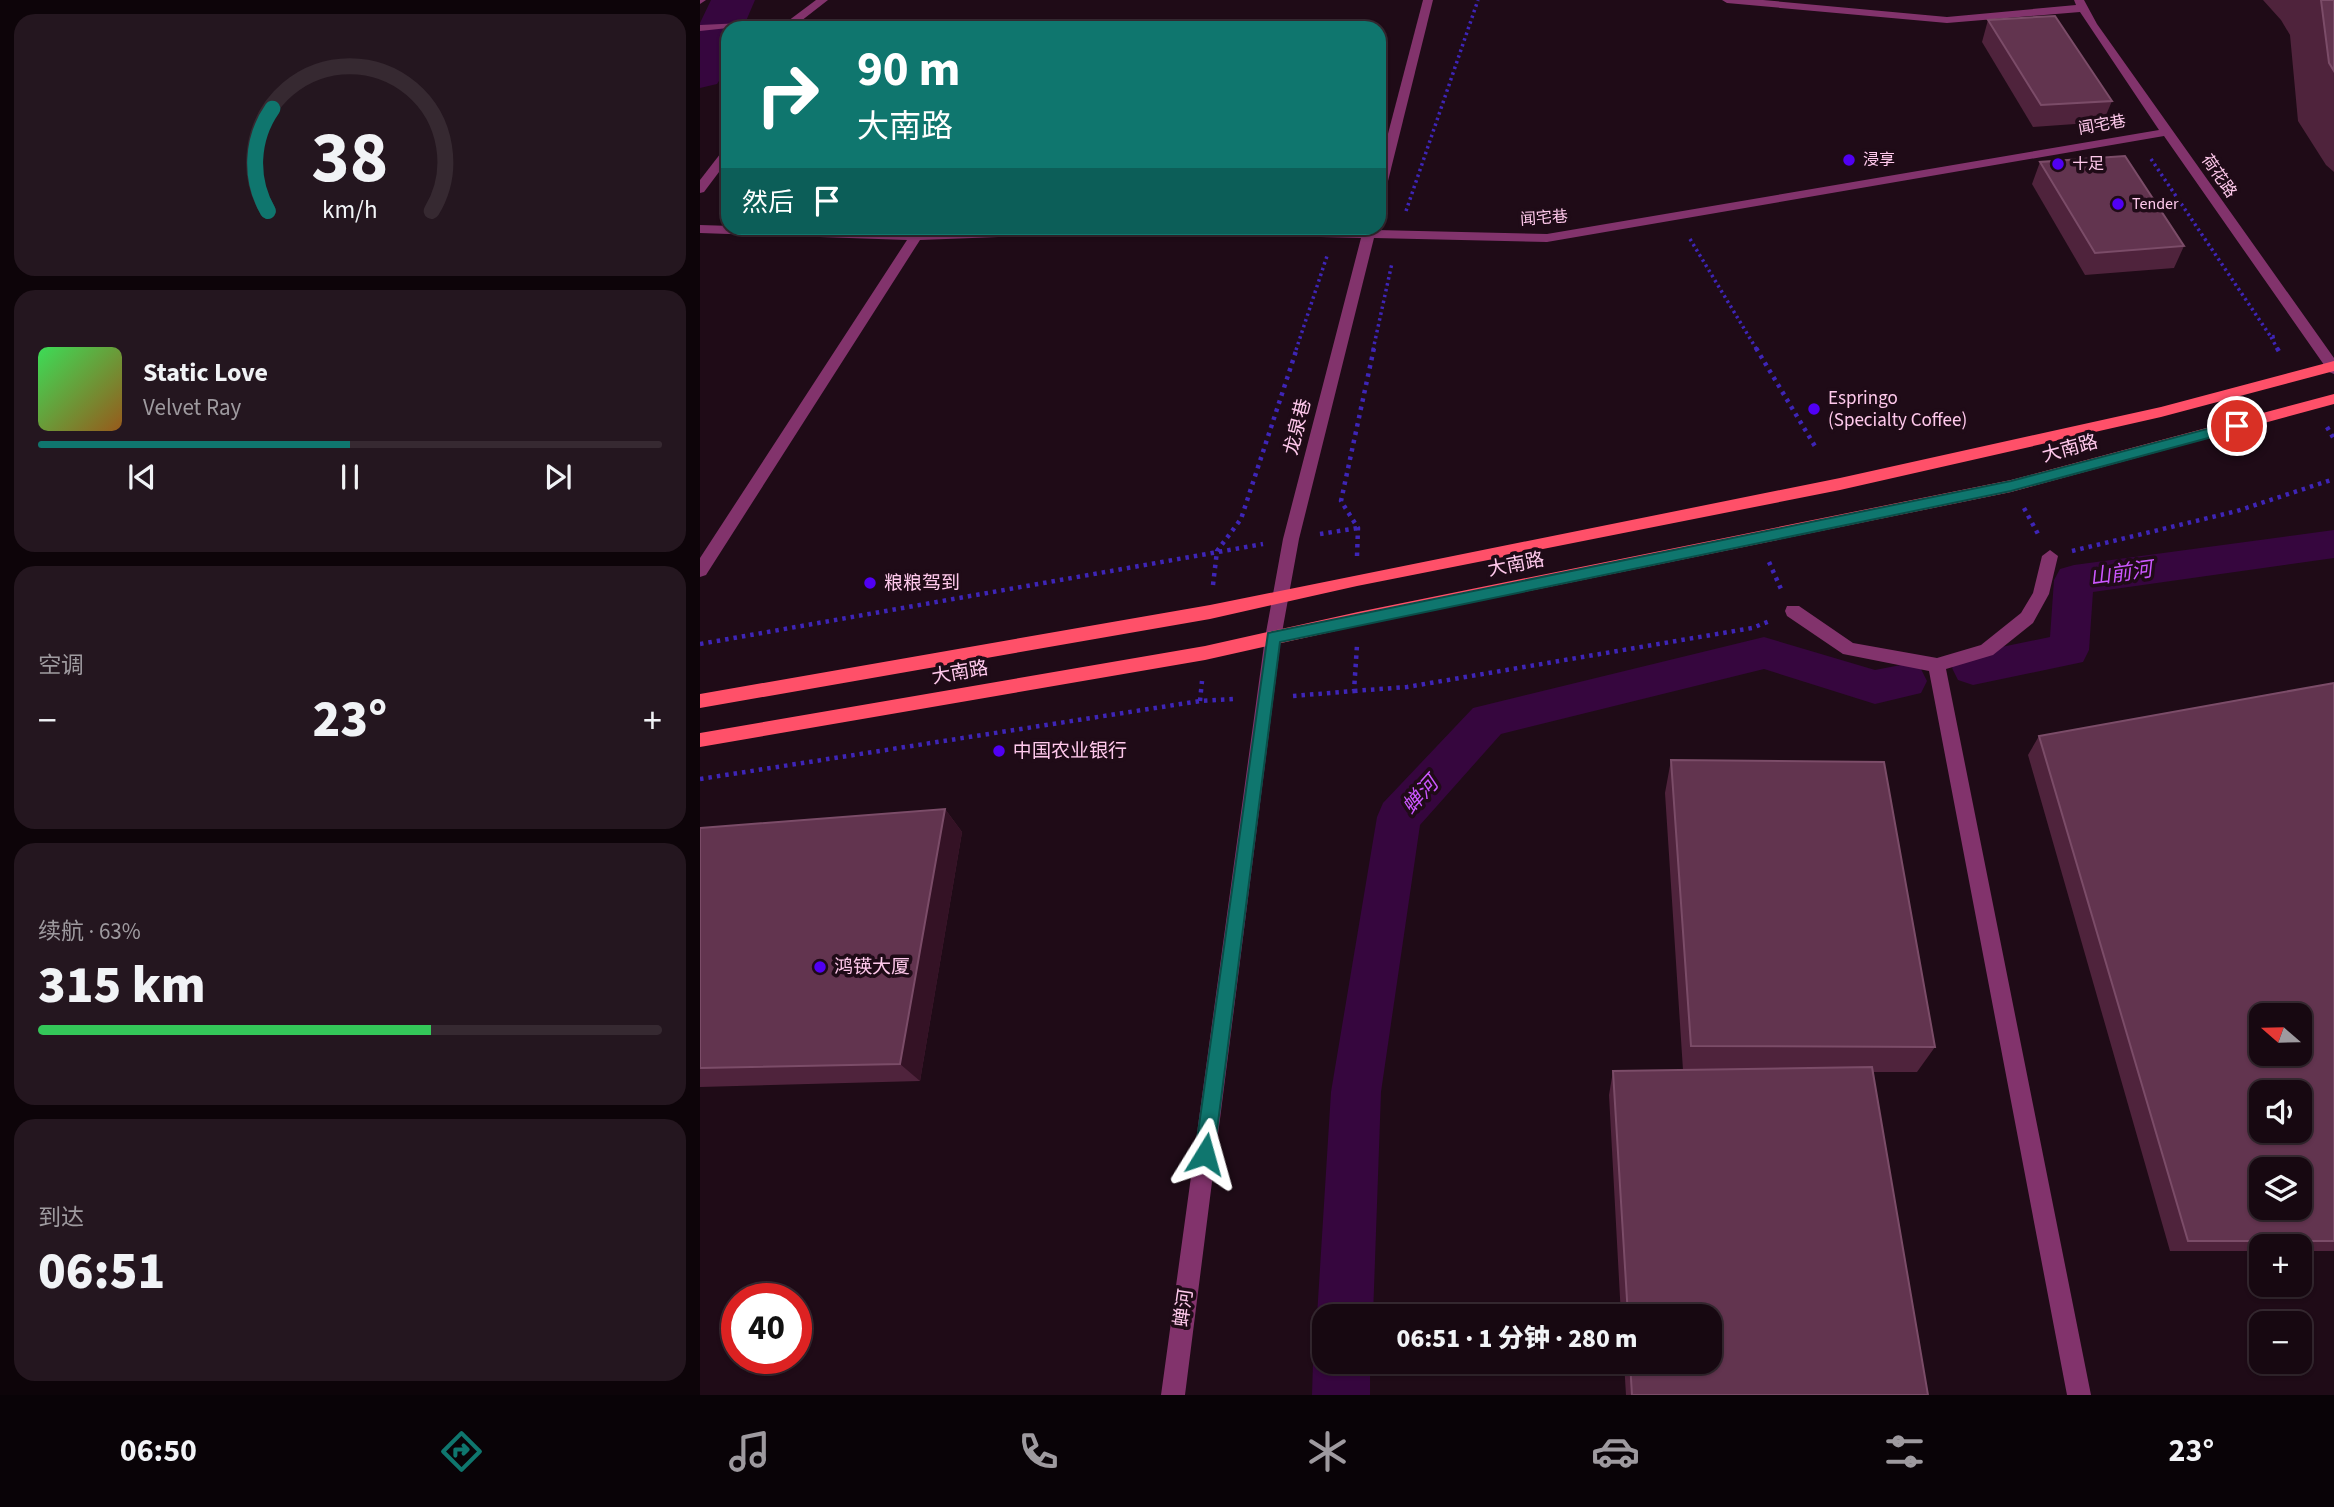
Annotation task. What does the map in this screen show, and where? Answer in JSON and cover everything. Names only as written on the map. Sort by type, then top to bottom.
[{"type":"main road","name":"大南路","points":[[700,701],[1210,612],[1839,484],[2161,412],[2333,367]]},
{"type":"main road","name":"大南路","points":[[700,740],[1205,653],[2011,486],[2334,400]]},
{"type":"street","points":[[793,21],[823,0]]},
{"type":"street","points":[[1386,165],[1428,0]]},
{"type":"street","points":[[1727,0],[1947,20],[2081,4]]},
{"type":"street","name":"荷花路","points":[[2081,4],[2166,132],[2333,367]]},
{"type":"street","points":[[700,28],[721,27]]},
{"type":"street","name":"闻宅巷","points":[[1386,233],[1548,238],[2166,132]]},
{"type":"street","points":[[700,189],[721,161]]},
{"type":"street","name":"闻宅巷","points":[[700,229],[721,230]]},
{"type":"street","name":"闻宅巷","points":[[885,235],[942,235]]},
{"type":"street","name":"龙泉巷","points":[[1273,638],[1291,539],[1368,235]]},
{"type":"street","points":[[700,571],[916,236]]},
{"type":"street","points":[[1793,611],[1849,649],[1937,665],[1987,650],[2027,618],[2041,594],[2050,556]]},
{"type":"street","name":"蝉河","points":[[1173,1395],[1273,638]]},
{"type":"street","points":[[1937,665],[2079,1395]]},
{"type":"path","points":[[1357,528],[1341,501],[1398,235],[1478,0]]},
{"type":"path","points":[[1676,216],[1816,448]]},
{"type":"path","points":[[700,644],[1217,551],[1241,519],[1335,235]]},
{"type":"path","points":[[2011,486],[2050,556],[2237,511],[2334,479]]},
{"type":"path","points":[[1354,691],[1407,687],[1752,628],[1793,611],[1759,537]]},
{"type":"path","points":[[700,779],[1199,701]]},
{"type":"building","points":[[2321,0],[2334,0],[2334,71],[2329,63]]},
{"type":"building","points":[[2055,16],[2112,101],[2041,105],[1988,20]]},
{"type":"building","points":[[2125,156],[2184,246],[2095,253],[2040,162]]},
{"type":"building","points":[[2334,683],[2334,1241],[2312,1241],[2312,1234],[2249,1234],[2249,1241],[2188,1241],[2039,736]]},
{"type":"building","points":[[1671,760],[1884,762],[1935,1047],[1691,1046]]},
{"type":"building","name":"鸿锳大厦","points":[[945,809],[900,1064],[700,1068],[700,828]]},
{"type":"building","points":[[1872,1067],[1928,1395],[1632,1395],[1631,1374],[1722,1374],[1722,1304],[1627,1304],[1613,1071]]},
{"type":"waterway","points":[[724,21],[733,0]]},
{"type":"waterway","points":[[700,74],[721,27]]},
{"type":"waterway","name":"山前河","points":[[1973,668],[2069,650],[2074,580],[2334,544]]},
{"type":"waterway","name":"蝉河","points":[[1346,1304],[1356,1092],[1399,817],[1488,720],[1764,653],[1875,687],[1906,681]]},
{"type":"waterway","name":"蝉河","points":[[1341,1395],[1342,1374]]},
{"type":"place","name":"浸享","points":[[1849,160]]},
{"type":"place","name":"十足","points":[[2058,164]]},
{"type":"place","name":"Tender","points":[[2118,204]]},
{"type":"place","name":"Espringo (Specialty Coffee)","points":[[1814,409]]},
{"type":"place","name":"粮粮驾到","points":[[870,583]]},
{"type":"place","name":"中国农业银行","points":[[999,751]]},
{"type":"place","name":"鸿锳大厦","points":[[820,967]]},
{"type":"route","points":[[1205,1154],[1273,638],[2011,486],[2237,426]]}]
